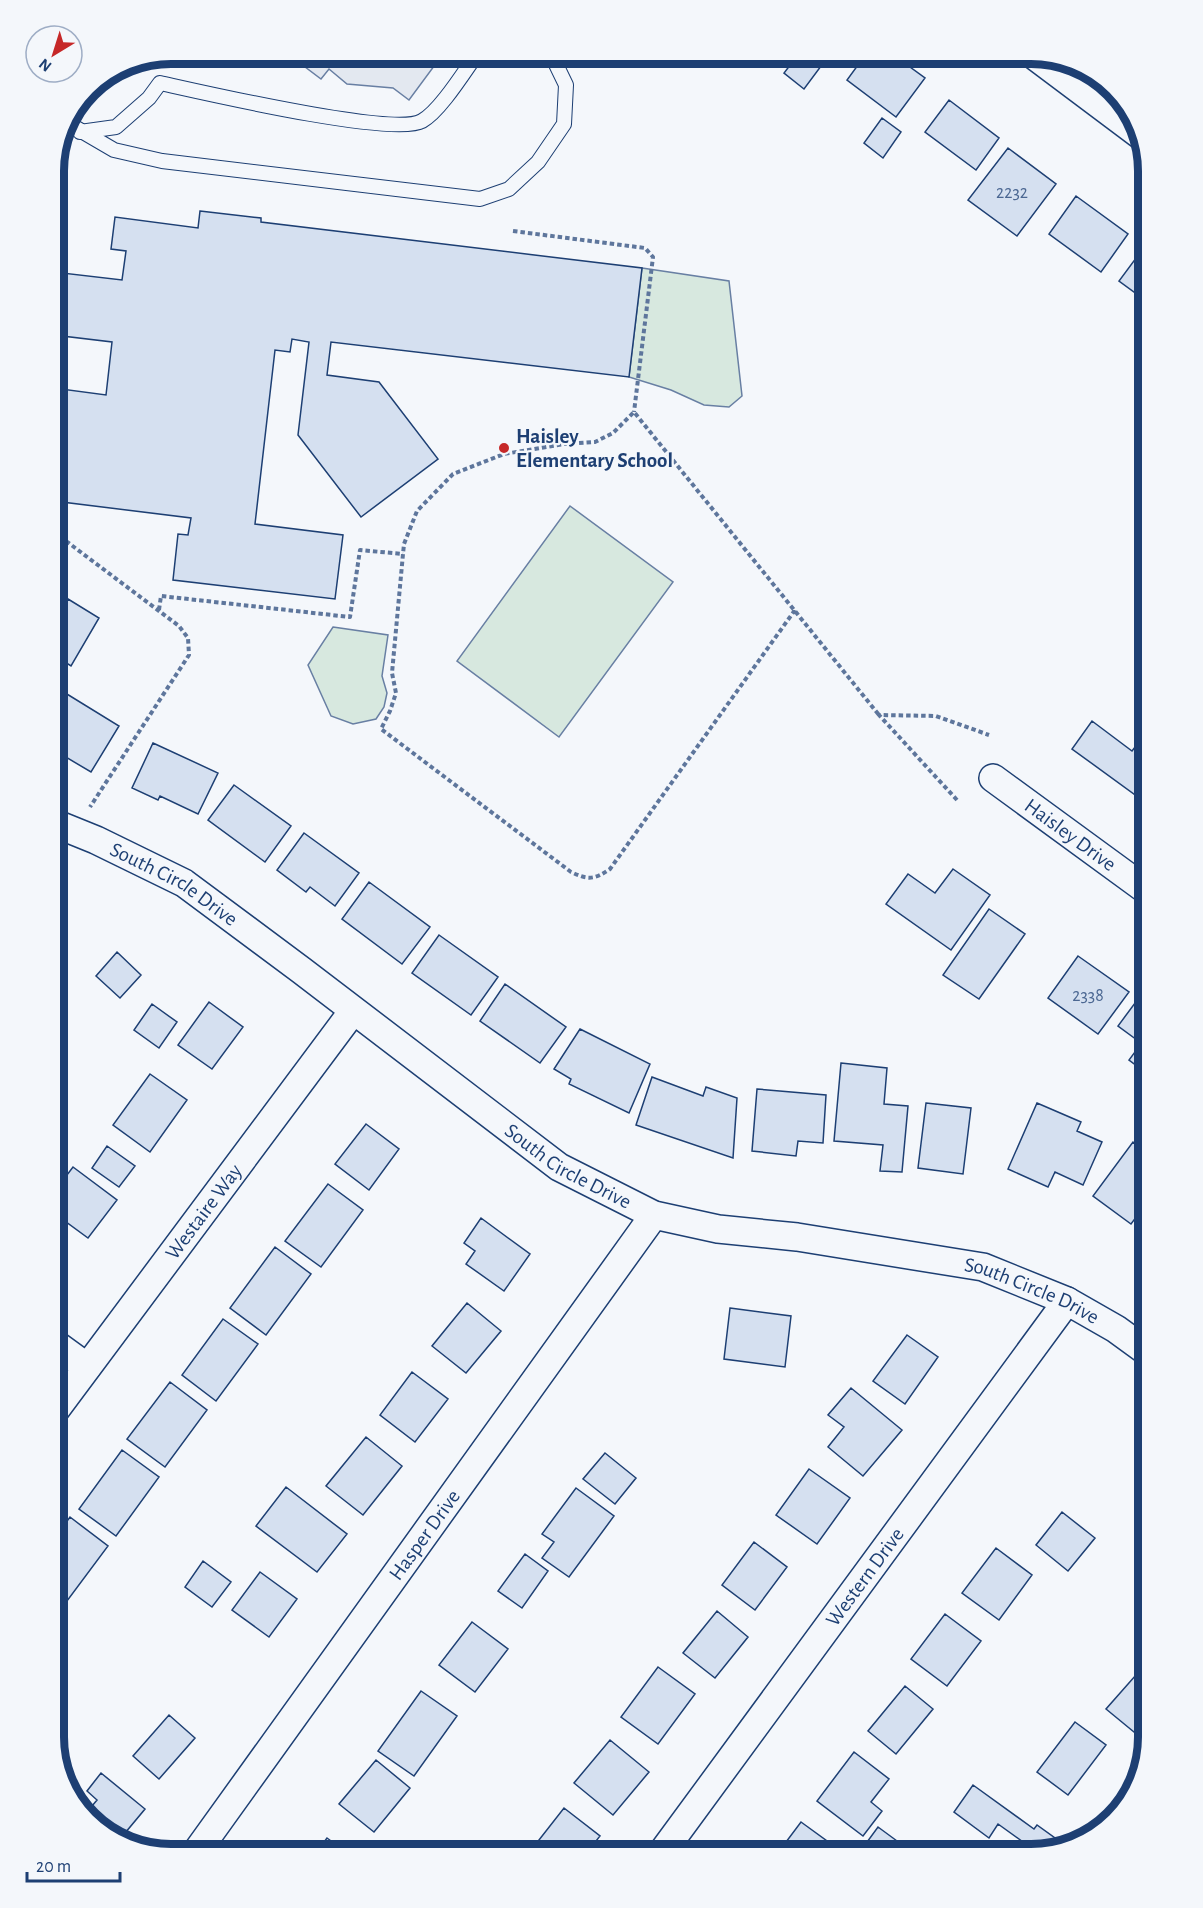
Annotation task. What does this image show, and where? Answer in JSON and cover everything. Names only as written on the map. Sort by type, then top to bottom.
[{"type":"street","points":[[1049,67],[1128,126]]},
{"type":"street","name":"Haisley Drive","points":[[993,778],[1138,884]]},
{"type":"street","name":"South Circle Drive","points":[[65,827],[184,883],[559,1167],[654,1215],[718,1229],[797,1237],[983,1267],[1067,1301],[1116,1329],[1138,1345]]},
{"type":"street","name":"Westaire Way","points":[[64,1398],[353,1011]]},
{"type":"street","name":"Hasper Drive","points":[[203,1843],[654,1215]]},
{"type":"street","name":"Western Drive","points":[[669,1844],[1067,1301]]},
{"type":"street","points":[[64,1350],[87,1367]]},
{"type":"lane","points":[[80,132],[116,127],[149,98],[160,83],[259,104],[398,126],[421,122],[434,112],[469,65]]},
{"type":"lane","points":[[74,128],[114,150],[162,161],[480,199],[509,189],[538,162],[564,124],[566,85],[556,65]]},
{"type":"path","points":[[513,231],[645,248],[653,257],[634,412],[613,433],[596,442],[564,444],[504,454],[453,474],[417,511],[404,544],[392,673],[396,693],[381,729],[571,872],[585,878],[599,877],[610,869],[795,609]]},
{"type":"path","points":[[634,412],[879,715],[957,800]]},
{"type":"path","points":[[65,540],[159,610],[179,626],[188,638],[189,655],[90,807]]},
{"type":"path","points":[[159,610],[161,596],[350,617],[360,550],[403,554]]},
{"type":"path","points":[[879,715],[936,716],[989,735]]},
{"type":"shaded area","points":[[295,65],[435,65],[409,100],[393,88],[347,84],[329,69],[321,79],[305,67]]},
{"type":"shaded area","points":[[642,268],[729,281],[742,396],[729,407],[704,405],[671,390],[629,377]]},
{"type":"shaded area","points":[[570,506],[673,582],[559,737],[457,661]]},
{"type":"shaded area","points":[[333,627],[388,635],[382,676],[387,693],[384,707],[376,719],[353,724],[331,716],[308,665]]},
{"type":"building","points":[[790,65],[822,65],[804,89],[784,73]]},
{"type":"building","points":[[858,65],[907,65],[925,78],[896,117],[847,80]]},
{"type":"building","points":[[949,100],[999,138],[976,170],[925,132]]},
{"type":"building","points":[[882,118],[901,132],[883,158],[864,143]]},
{"type":"building","points":[[1008,148],[1056,184],[1017,236],[968,200]]},
{"type":"building","points":[[1076,196],[1128,234],[1101,272],[1049,234]]},
{"type":"building","points":[[200,211],[261,218],[261,222],[642,268],[629,377],[331,342],[327,375],[379,382],[438,459],[361,517],[298,435],[309,342],[292,339],[290,352],[275,350],[255,524],[343,535],[335,599],[173,580],[178,534],[188,535],[191,518],[65,502],[65,389],[106,395],[112,342],[65,336],[65,273],[122,280],[126,251],[111,249],[115,217],[198,228]]},
{"type":"building","points":[[1138,255],[1138,295],[1119,281]]},
{"type":"building","points":[[68,599],[99,618],[71,666],[65,662],[65,604]]},
{"type":"building","points":[[65,693],[119,726],[91,772],[65,756]]},
{"type":"building","points":[[1092,721],[1132,751],[1138,743],[1138,797],[1072,749]]},
{"type":"building","points":[[153,743],[218,773],[198,814],[160,796],[158,800],[132,788]]},
{"type":"building","points":[[234,785],[291,826],[265,862],[208,820]]},
{"type":"building","points":[[304,833],[359,873],[335,906],[310,887],[306,892],[277,870]]},
{"type":"building","points":[[953,869],[990,895],[951,950],[886,904],[908,874],[935,893]]},
{"type":"building","points":[[369,882],[430,927],[402,964],[342,919]]},
{"type":"building","points":[[989,909],[1025,934],[979,999],[943,975]]},
{"type":"building","points":[[439,935],[498,977],[471,1015],[412,973]]},
{"type":"building","points":[[117,952],[141,975],[120,998],[96,976]]},
{"type":"building","points":[[1078,956],[1129,992],[1098,1034],[1048,998]]},
{"type":"building","points":[[505,984],[566,1027],[540,1063],[480,1021]]},
{"type":"building","points":[[1138,999],[1137,1040],[1118,1026]]},
{"type":"building","points":[[209,1002],[243,1027],[212,1069],[178,1045]]},
{"type":"building","points":[[152,1004],[177,1022],[159,1048],[134,1030]]},
{"type":"building","points":[[580,1029],[650,1064],[629,1113],[569,1084],[571,1079],[554,1069]]},
{"type":"building","points":[[1138,1048],[1138,1067],[1129,1060]]},
{"type":"building","points":[[841,1063],[887,1068],[884,1104],[908,1106],[902,1172],[880,1171],[883,1145],[834,1141]]},
{"type":"building","points":[[150,1074],[187,1100],[150,1152],[113,1125]]},
{"type":"building","points":[[652,1077],[703,1096],[706,1087],[737,1098],[733,1158],[636,1125]]},
{"type":"building","points":[[757,1089],[826,1095],[823,1143],[798,1141],[796,1156],[752,1151]]},
{"type":"building","points":[[926,1103],[971,1108],[963,1174],[918,1168]]},
{"type":"building","points":[[1037,1103],[1081,1122],[1077,1131],[1102,1142],[1083,1185],[1055,1172],[1048,1187],[1008,1169]]},
{"type":"building","points":[[366,1124],[399,1149],[369,1190],[335,1164]]},
{"type":"building","points":[[1133,1142],[1138,1146],[1138,1215],[1131,1224],[1093,1196]]},
{"type":"building","points":[[107,1146],[135,1166],[119,1187],[92,1168]]},
{"type":"building","points":[[73,1167],[117,1200],[88,1238],[64,1221],[64,1178]]},
{"type":"building","points":[[328,1184],[363,1210],[321,1267],[285,1241]]},
{"type":"building","points":[[481,1218],[530,1254],[504,1291],[466,1264],[475,1251],[464,1243]]},
{"type":"building","points":[[275,1247],[311,1274],[266,1335],[230,1308]]},
{"type":"building","points":[[467,1303],[501,1331],[466,1373],[432,1346]]},
{"type":"building","points":[[730,1308],[791,1316],[785,1367],[724,1359]]},
{"type":"building","points":[[223,1319],[258,1344],[216,1401],[182,1375]]},
{"type":"building","points":[[907,1335],[938,1357],[905,1404],[873,1381]]},
{"type":"building","points":[[412,1372],[448,1399],[415,1442],[380,1415]]},
{"type":"building","points":[[170,1382],[207,1410],[165,1467],[127,1439]]},
{"type":"building","points":[[851,1388],[902,1430],[863,1476],[828,1447],[844,1427],[828,1415]]},
{"type":"building","points":[[366,1437],[402,1466],[363,1515],[326,1486]]},
{"type":"building","points":[[122,1450],[159,1477],[116,1536],[79,1509]]},
{"type":"building","points":[[605,1453],[636,1478],[615,1504],[583,1479]]},
{"type":"building","points":[[809,1469],[850,1498],[817,1544],[776,1515]]},
{"type":"building","points":[[286,1487],[347,1534],[317,1572],[256,1526]]},
{"type":"building","points":[[576,1488],[614,1516],[569,1577],[542,1558],[554,1542],[542,1534]]},
{"type":"building","points":[[1062,1512],[1095,1538],[1068,1571],[1036,1545]]},
{"type":"building","points":[[70,1517],[108,1546],[64,1605],[64,1525]]},
{"type":"building","points":[[754,1542],[787,1567],[755,1610],[722,1585]]},
{"type":"building","points":[[996,1548],[1032,1575],[999,1620],[962,1593]]},
{"type":"building","points":[[525,1554],[548,1571],[522,1608],[498,1591]]},
{"type":"building","points":[[203,1561],[231,1582],[212,1607],[185,1587]]},
{"type":"building","points":[[260,1572],[297,1599],[269,1637],[232,1610]]},
{"type":"building","points":[[717,1611],[748,1637],[715,1678],[683,1653]]},
{"type":"building","points":[[945,1614],[981,1641],[947,1686],[911,1659]]},
{"type":"building","points":[[472,1622],[508,1649],[475,1692],[439,1665]]},
{"type":"building","points":[[658,1667],[695,1694],[658,1744],[621,1717]]},
{"type":"building","points":[[1138,1673],[1138,1727],[1134,1732],[1106,1709]]},
{"type":"building","points":[[905,1686],[933,1709],[896,1754],[868,1731]]},
{"type":"building","points":[[421,1691],[457,1716],[414,1776],[378,1751]]},
{"type":"building","points":[[169,1715],[195,1738],[159,1779],[133,1756]]},
{"type":"building","points":[[1075,1722],[1106,1745],[1068,1795],[1037,1772]]},
{"type":"building","points":[[610,1740],[649,1772],[613,1815],[574,1783]]},
{"type":"building","points":[[854,1752],[889,1779],[871,1802],[882,1811],[863,1836],[817,1801]]},
{"type":"building","points":[[376,1760],[410,1788],[374,1832],[339,1804]]},
{"type":"building","points":[[101,1773],[145,1809],[125,1833],[101,1817],[91,1807],[97,1800],[87,1791]]},
{"type":"building","points":[[973,1785],[1034,1829],[1037,1825],[1055,1838],[1045,1843],[1026,1844],[998,1824],[989,1838],[954,1812]]},
{"type":"building","points":[[564,1808],[600,1836],[594,1843],[536,1843]]},
{"type":"building","points":[[801,1822],[831,1844],[785,1844]]},
{"type":"building","points":[[878,1827],[901,1844],[866,1844]]},
{"type":"building","points":[[327,1838],[334,1843],[323,1843]]},
{"type":"place","name":"Haisley Elementary School","points":[[504,448]]}]
